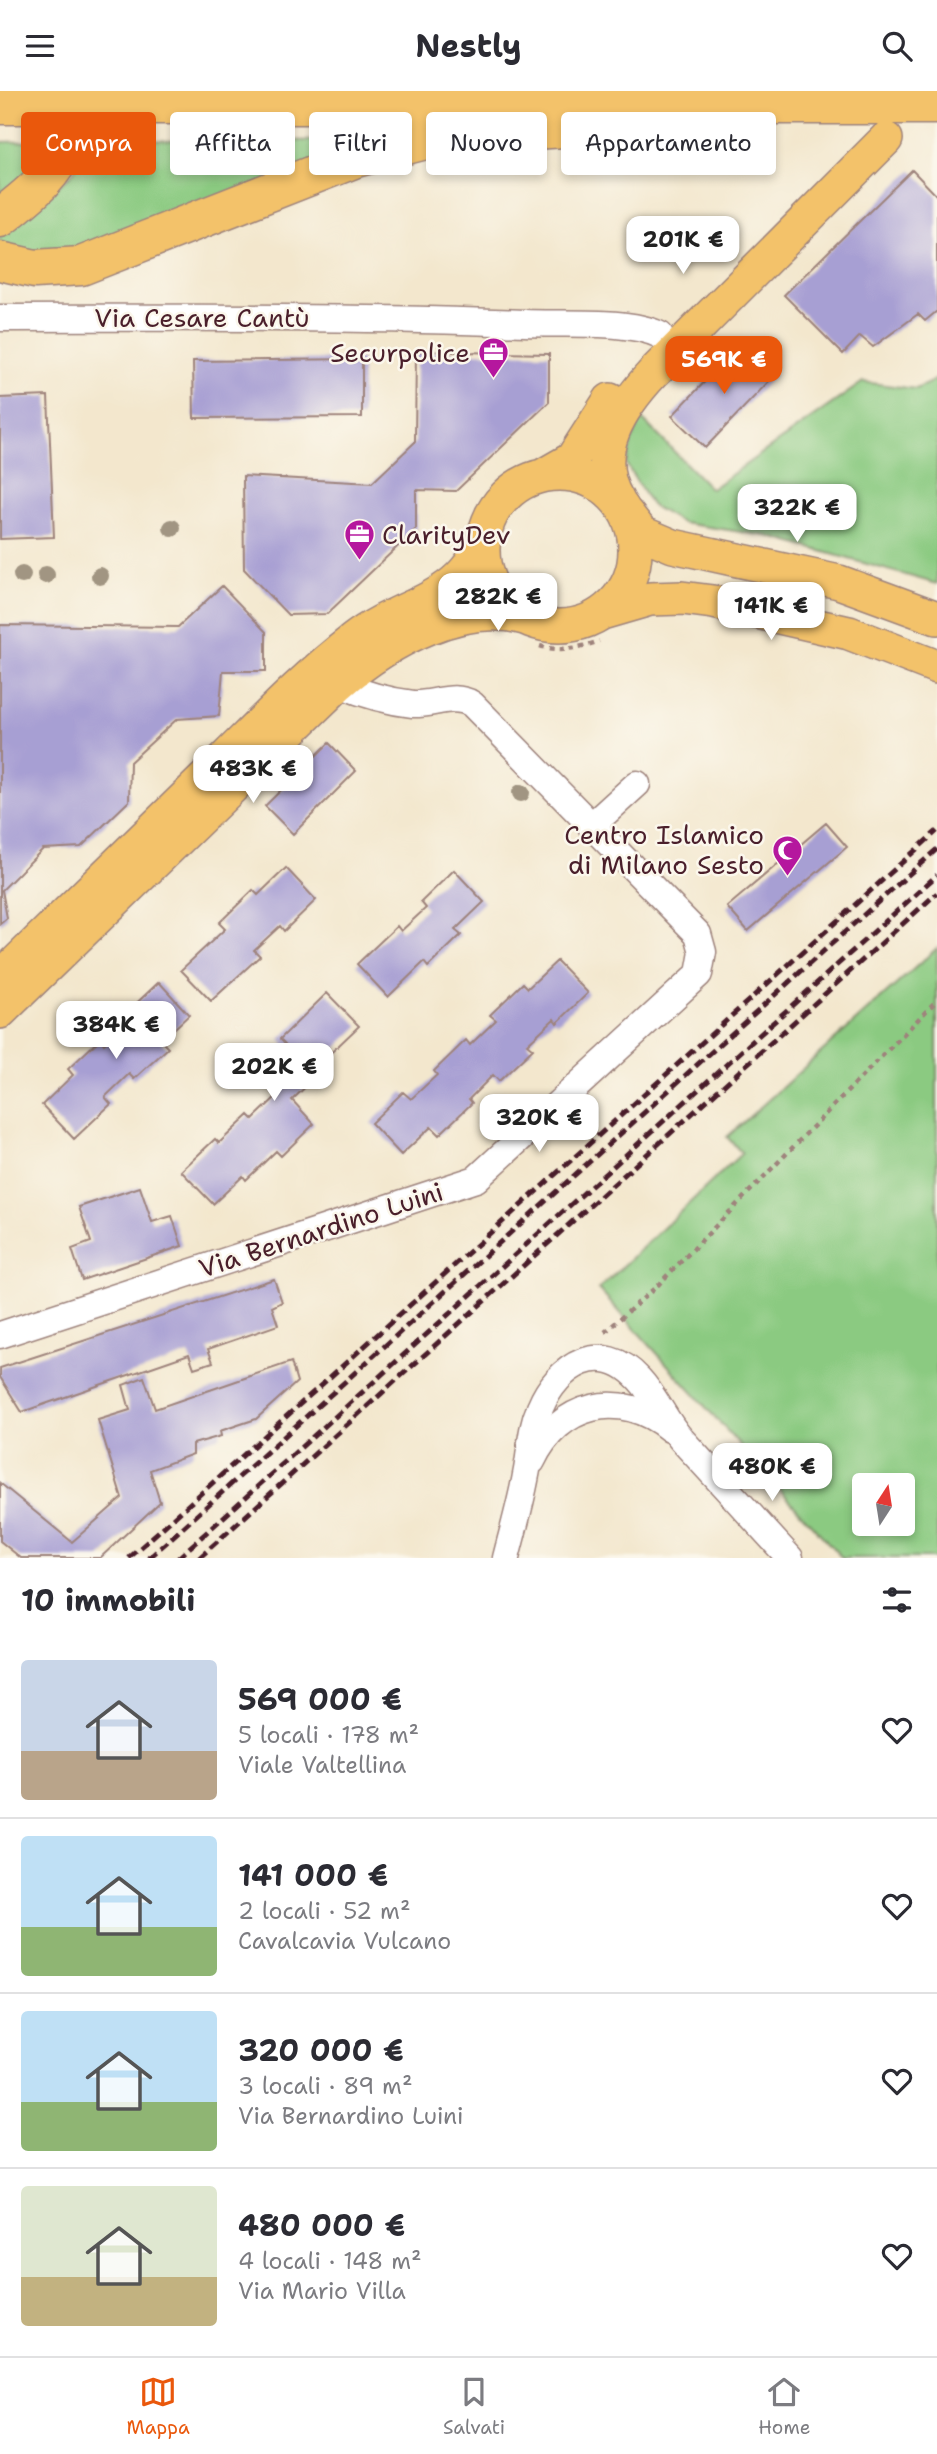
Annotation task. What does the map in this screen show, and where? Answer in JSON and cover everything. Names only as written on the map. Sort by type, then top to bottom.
[{"type":"highway","points":[[0,105],[937,104]]},
{"type":"highway","points":[[0,261],[35,269],[81,266],[356,158],[441,136],[638,124],[700,105]]},
{"type":"highway","points":[[0,218],[39,188],[50,175]]},
{"type":"main road","points":[[0,978],[306,680],[366,629],[433,597],[463,575],[477,557],[494,511],[505,495],[524,482],[544,475],[572,459],[618,386],[660,335],[878,139],[654,372],[630,400],[616,423],[607,452],[607,477],[635,541],[633,568],[602,626]]},
{"type":"main road","points":[[544,475],[567,474],[587,479],[622,507],[642,533],[673,546],[839,582],[937,618]]},
{"type":"main road","points":[[485,532],[483,557],[492,585],[529,631]]},
{"type":"main road","points":[[0,1012],[339,684],[382,650],[425,629],[485,615],[508,615],[529,631],[566,625],[602,626],[621,605],[650,599],[682,598],[713,602],[849,633],[937,667]]},
{"type":"street","name":"Via Cesare Cantù","points":[[0,318],[404,319],[629,325],[660,335]]},
{"type":"street","name":"Via Bernardino Luini","points":[[0,1335],[476,1179],[699,974],[703,952],[698,934],[467,701],[460,699],[427,704],[405,703],[372,697],[339,684]]},
{"type":"street","points":[[591,826],[637,784]]},
{"type":"street","points":[[506,1558],[527,1472],[533,1427],[540,1406],[562,1373],[576,1363],[605,1359],[621,1365],[638,1377],[677,1434],[790,1558]]},
{"type":"street","points":[[527,1472],[546,1436],[558,1424],[586,1410],[603,1406],[633,1408],[659,1420],[677,1434]]},
{"type":"path","points":[[529,631],[549,649],[585,647],[602,626]]},
{"type":"path","points":[[605,1332],[656,1287],[937,1000]]},
{"type":"green space","points":[[156,140],[170,140],[170,175],[286,175],[83,252],[45,255],[0,246],[0,235],[71,175],[156,175]]},
{"type":"green space","points":[[295,141],[309,141],[309,166],[295,171]]},
{"type":"green space","points":[[0,142],[21,142],[21,175],[26,175],[0,200]]},
{"type":"green space","points":[[937,379],[937,584],[768,536],[682,523],[651,505],[626,464],[632,440],[642,419],[711,489],[863,382],[916,389]]},
{"type":"green space","points":[[937,948],[937,1558],[842,1558],[599,1289],[742,1153],[727,1137]]},
{"type":"building","points":[[912,170],[937,196],[937,311],[925,321],[918,314],[873,347],[860,336],[843,354],[784,295]]},
{"type":"building","points":[[742,343],[775,375],[705,448],[672,416]]},
{"type":"building","points":[[416,351],[549,354],[549,402],[456,491],[416,490],[416,529],[327,614],[288,615],[244,569],[243,476],[372,483],[415,442]]},
{"type":"building","points":[[362,359],[362,417],[194,418],[193,361]]},
{"type":"building","points":[[48,396],[54,537],[0,539],[0,398]]},
{"type":"building","points":[[222,586],[266,632],[266,671],[223,671],[219,716],[177,719],[130,762],[129,801],[81,847],[43,849],[2,890],[7,918],[0,924],[0,625],[178,627]]},
{"type":"building","points":[[329,743],[356,771],[293,834],[265,806]]},
{"type":"building","name":"Centro Islamico di Milano Sesto","points":[[826,823],[847,847],[748,931],[727,907]]},
{"type":"building","points":[[286,868],[316,900],[284,931],[280,926],[254,950],[260,956],[211,1001],[181,970],[225,929],[219,923],[253,890],[258,895]]},
{"type":"building","points":[[454,870],[484,902],[455,930],[461,935],[428,967],[424,962],[388,997],[357,964],[397,926],[401,931],[426,908],[421,902]]},
{"type":"building","points":[[557,961],[588,993],[557,1023],[554,1019],[527,1044],[533,1049],[499,1081],[493,1075],[469,1099],[472,1103],[439,1135],[431,1127],[401,1155],[371,1123],[403,1092],[411,1099],[437,1075],[434,1071],[466,1040],[470,1045],[496,1020],[490,1015],[523,983],[528,988]]},
{"type":"building","points":[[159,982],[189,1015],[161,1041],[168,1048],[134,1079],[129,1074],[105,1097],[111,1104],[74,1139],[42,1105],[73,1075],[68,1069],[100,1039],[104,1044],[132,1018],[127,1012]]},
{"type":"building","points":[[327,993],[359,1026],[316,1067],[321,1072],[292,1100],[314,1124],[281,1156],[276,1151],[246,1180],[243,1176],[213,1204],[181,1171],[215,1139],[219,1143],[249,1115],[253,1119],[278,1095],[256,1072],[285,1044],[280,1039]]},
{"type":"building","points":[[140,1187],[152,1222],[172,1216],[182,1246],[82,1280],[72,1249],[91,1242],[79,1207]]},
{"type":"building","points":[[274,1279],[282,1302],[272,1307],[278,1325],[208,1349],[213,1362],[194,1368],[189,1354],[22,1412],[0,1377],[0,1368]]},
{"type":"building","points":[[291,1362],[297,1382],[256,1419],[220,1431],[221,1436],[193,1444],[193,1454],[150,1470],[160,1502],[100,1558],[21,1558],[0,1541],[0,1483],[72,1542],[122,1498],[98,1420],[130,1410],[123,1385],[144,1377],[155,1409]]},
{"type":"railway","points":[[129,1558],[937,831]]},
{"type":"railway","points":[[149,1558],[937,849]]},
{"type":"railway","points":[[178,1558],[937,875]]},
{"type":"railway","points":[[199,1558],[937,893]]},
{"type":"place","name":"Securpolice","points":[[493,380]]},
{"type":"place","name":"ClarityDev","points":[[359,562]]},
{"type":"place","name":"Centro Islamico di Milano Sesto","points":[[787,877]]}]
